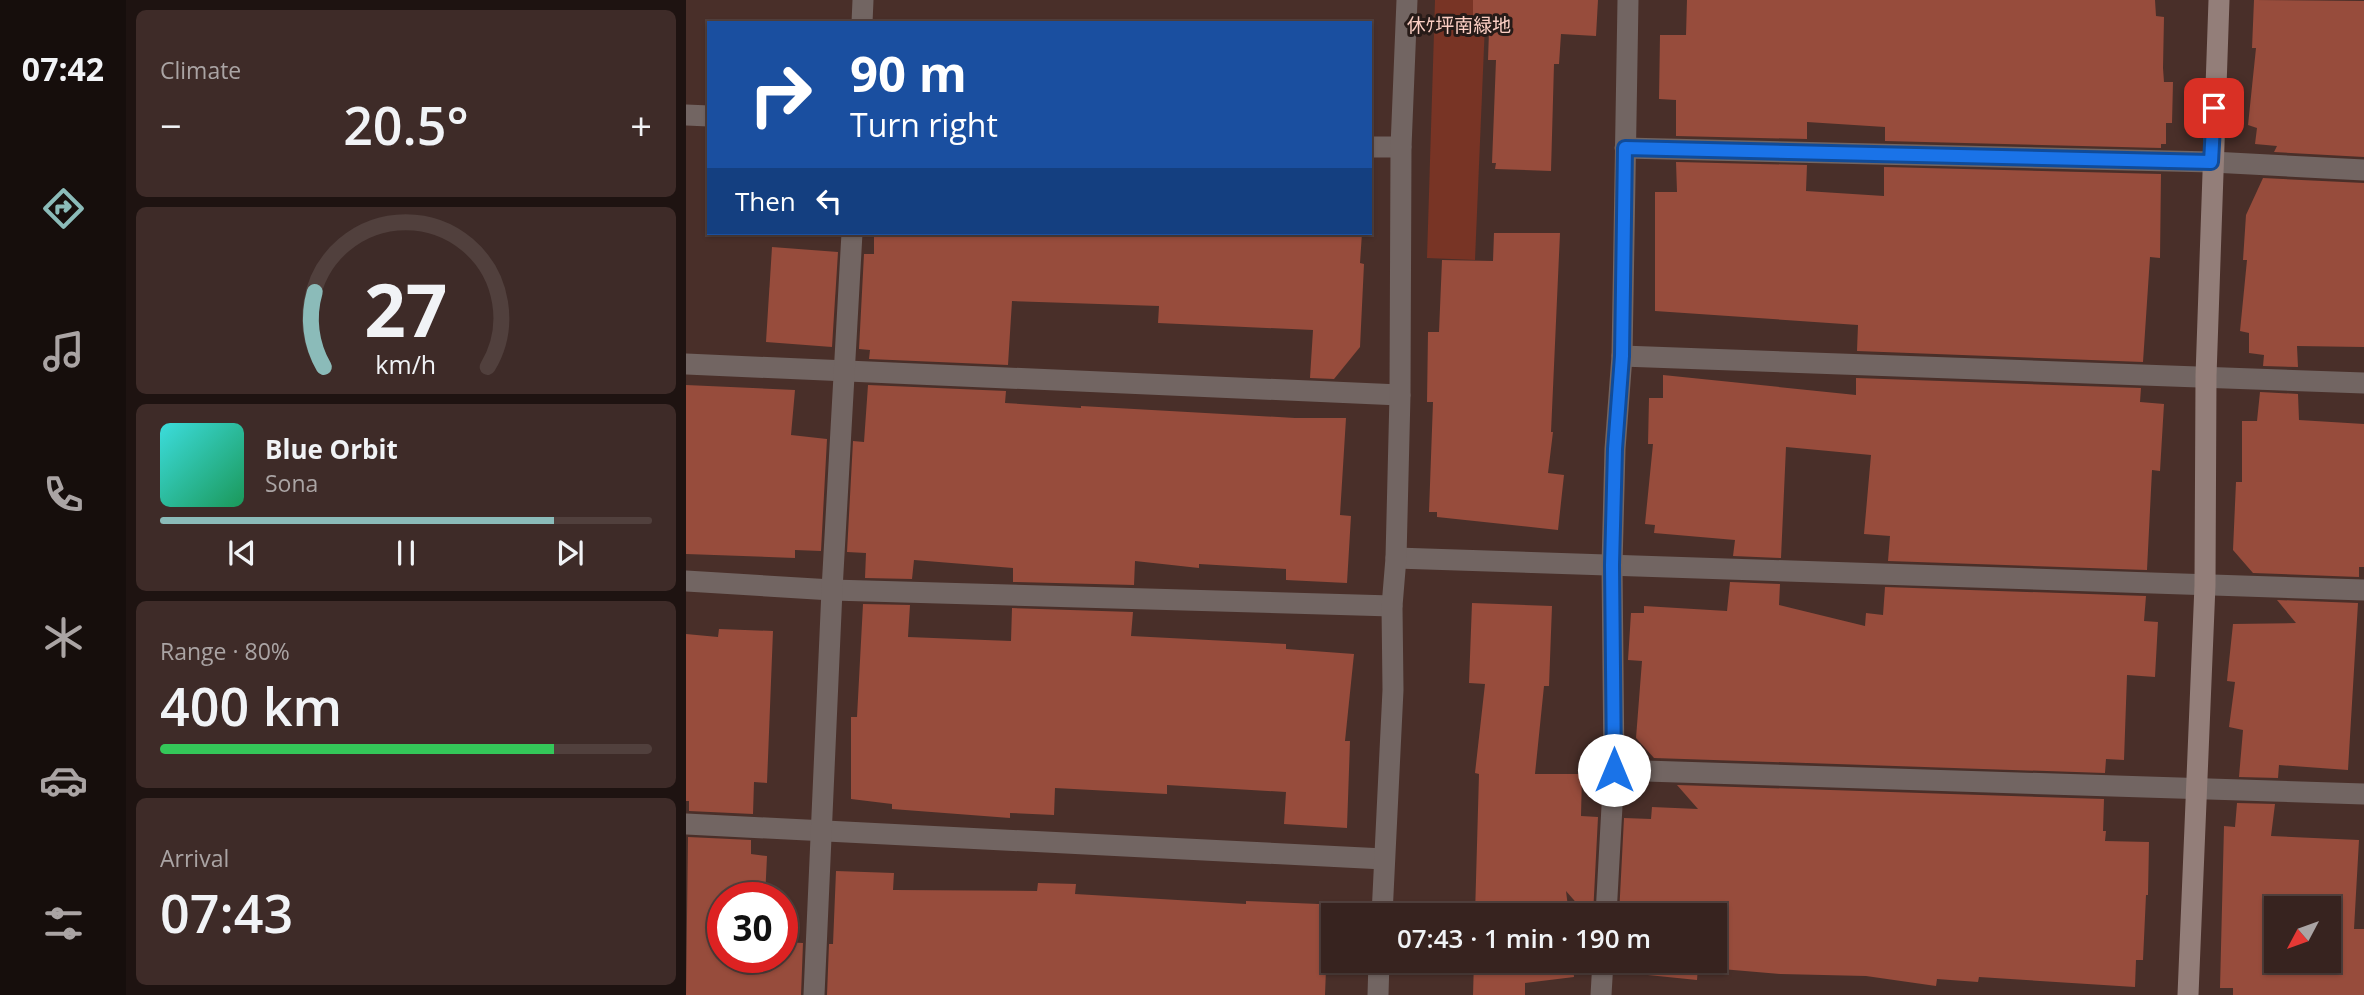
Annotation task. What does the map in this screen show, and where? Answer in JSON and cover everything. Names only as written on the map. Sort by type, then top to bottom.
[{"type":"street","points":[[862,21],[863,0]]},
{"type":"street","points":[[1382,903],[1393,690],[1391,606],[1396,558],[1401,147],[1407,0]]},
{"type":"street","points":[[1607,903],[1614,770],[1612,565],[1615,449],[1622,356],[1628,0]]},
{"type":"street","points":[[2188,995],[2205,585],[2206,376],[2218,0]]},
{"type":"street","points":[[686,115],[707,116]]},
{"type":"street","points":[[1372,147],[1401,147]]},
{"type":"street","points":[[1625,148],[2211,162],[2364,170]]},
{"type":"street","points":[[814,995],[832,590],[852,235]]},
{"type":"street","points":[[1622,356],[2364,383]]},
{"type":"street","points":[[686,364],[1400,395]]},
{"type":"street","points":[[1396,558],[2364,590]]},
{"type":"street","points":[[686,581],[832,590],[1391,606]]},
{"type":"street","points":[[1614,770],[2364,794]]},
{"type":"street","points":[[686,824],[1384,859]]},
{"type":"street","points":[[1378,995],[1379,973]]},
{"type":"street","points":[[1601,995],[1602,973]]},
{"type":"green space","name":"休ｹ坪南緑地","points":[[1435,0],[1486,0],[1475,260],[1427,258]]},
{"type":"building","points":[[1473,0],[1598,0],[1596,36],[1561,34],[1559,64],[1554,64],[1551,171],[1495,169],[1496,163],[1492,163],[1496,60],[1488,60],[1489,31],[1473,31]]},
{"type":"building","points":[[1687,0],[2155,0],[2156,16],[2164,17],[2164,82],[2173,82],[2172,123],[2166,123],[2166,144],[2161,144],[2161,148],[1885,141],[1885,127],[1807,122],[1807,139],[1676,136],[1676,100],[1659,99],[1660,35],[1686,35]]},
{"type":"building","points":[[2254,0],[2364,1],[2364,157],[2274,152],[2277,146],[2255,144],[2257,128],[2248,125],[2256,48],[2252,48]]},
{"type":"building","points":[[1676,162],[1807,165],[1806,191],[1884,196],[1884,167],[2161,174],[2160,258],[2150,257],[2143,362],[1857,351],[1858,325],[1655,311],[1655,192],[1677,192]]},
{"type":"building","points":[[2263,178],[2364,183],[2364,347],[2297,346],[2298,367],[2263,366],[2264,355],[2249,353],[2249,333],[2240,331],[2247,260],[2243,260],[2246,215]]},
{"type":"building","points":[[1494,233],[1560,233],[1553,432],[1548,473],[1564,475],[1558,530],[1437,517],[1437,512],[1429,512],[1433,402],[1427,402],[1428,332],[1439,332],[1442,260],[1493,261]]},
{"type":"building","points":[[874,235],[1362,235],[1360,263],[1364,264],[1360,347],[1334,379],[1310,378],[1313,330],[1158,323],[1159,306],[1012,301],[1008,365],[869,359],[870,350],[859,349],[864,254],[874,254]]},
{"type":"building","points":[[772,247],[838,252],[832,347],[766,342]]},
{"type":"building","points":[[1663,375],[1856,395],[1856,378],[2141,388],[2140,402],[2164,404],[2160,471],[2152,470],[2147,570],[1888,561],[1890,536],[1864,534],[1871,455],[1786,447],[1781,558],[1733,556],[1735,540],[1654,533],[1655,525],[1645,524],[1653,444],[1648,444],[1649,398],[1663,398]]},
{"type":"building","points":[[686,385],[795,390],[791,435],[827,439],[821,551],[795,550],[795,558],[686,554]]},
{"type":"building","points":[[868,385],[1006,391],[1005,403],[1295,418],[1346,418],[1340,515],[1351,516],[1347,583],[1286,580],[1286,569],[1199,564],[1199,568],[1135,561],[1134,585],[1013,582],[1013,568],[914,560],[912,579],[865,578],[866,553],[847,552],[853,441],[864,442]]},
{"type":"building","points":[[2260,392],[2298,394],[2299,420],[2364,424],[2364,567],[2359,567],[2359,577],[2253,573],[2233,550],[2236,482],[2242,482],[2242,421],[2257,421]]},
{"type":"building","points":[[1730,582],[1780,584],[1779,605],[1865,626],[1866,613],[1883,615],[1885,587],[2146,596],[2144,621],[2158,622],[2155,677],[2127,675],[2124,760],[2106,759],[2105,773],[1654,758],[1636,738],[1642,661],[1628,660],[1631,613],[1644,613],[1644,606],[1727,611]]},
{"type":"building","points":[[2277,600],[2358,603],[2348,770],[2279,765],[2278,778],[2239,777],[2243,730],[2229,727],[2235,682],[2227,681],[2233,624],[2296,623]]},
{"type":"building","points":[[1472,603],[1552,606],[1549,686],[1544,686],[1535,774],[1582,774],[1581,816],[1598,817],[1594,903],[1576,903],[1566,891],[1568,903],[1475,903],[1479,774],[1475,773],[1485,684],[1469,683]]},
{"type":"building","points":[[863,604],[910,605],[908,637],[1011,641],[1012,608],[1133,612],[1131,636],[1286,644],[1286,649],[1354,654],[1345,741],[1350,741],[1347,828],[1284,824],[1286,792],[1167,785],[1167,794],[1055,788],[1054,815],[1010,813],[1010,818],[892,809],[892,804],[851,799],[851,717],[857,717]]},
{"type":"building","points":[[719,629],[773,631],[767,783],[754,782],[753,814],[689,811],[689,801],[686,801],[686,634],[718,637]]},
{"type":"building","points":[[1677,785],[2104,799],[2105,841],[2149,842],[2143,960],[2136,960],[2135,987],[1979,977],[1978,982],[1937,979],[1936,986],[1866,976],[1727,969],[1727,903],[1620,903],[1624,818],[1651,819],[1652,807],[1698,809]]},
{"type":"building","points":[[2237,803],[2275,804],[2271,836],[2359,840],[2354,929],[2364,929],[2364,995],[2233,995],[2233,988],[2220,988],[2224,826],[2235,827]]},
{"type":"building","points":[[688,837],[751,840],[751,854],[767,856],[766,882],[707,882],[707,973],[798,973],[798,943],[803,943],[801,995],[686,995]]},
{"type":"building","points":[[836,871],[894,873],[893,890],[1037,891],[1038,883],[1076,884],[1075,894],[1246,904],[1246,901],[1321,904],[1321,973],[1326,973],[1325,995],[827,995],[829,944],[833,944]]},
{"type":"building","points":[[1474,973],[1574,973],[1574,977],[1525,983],[1525,995],[1473,995]]},
{"type":"building","points":[[1637,973],[1698,973],[1697,980]]},
{"type":"route","points":[[1614,770],[1612,565],[1615,449],[1622,356],[1625,148],[2211,162],[2214,108]]}]
